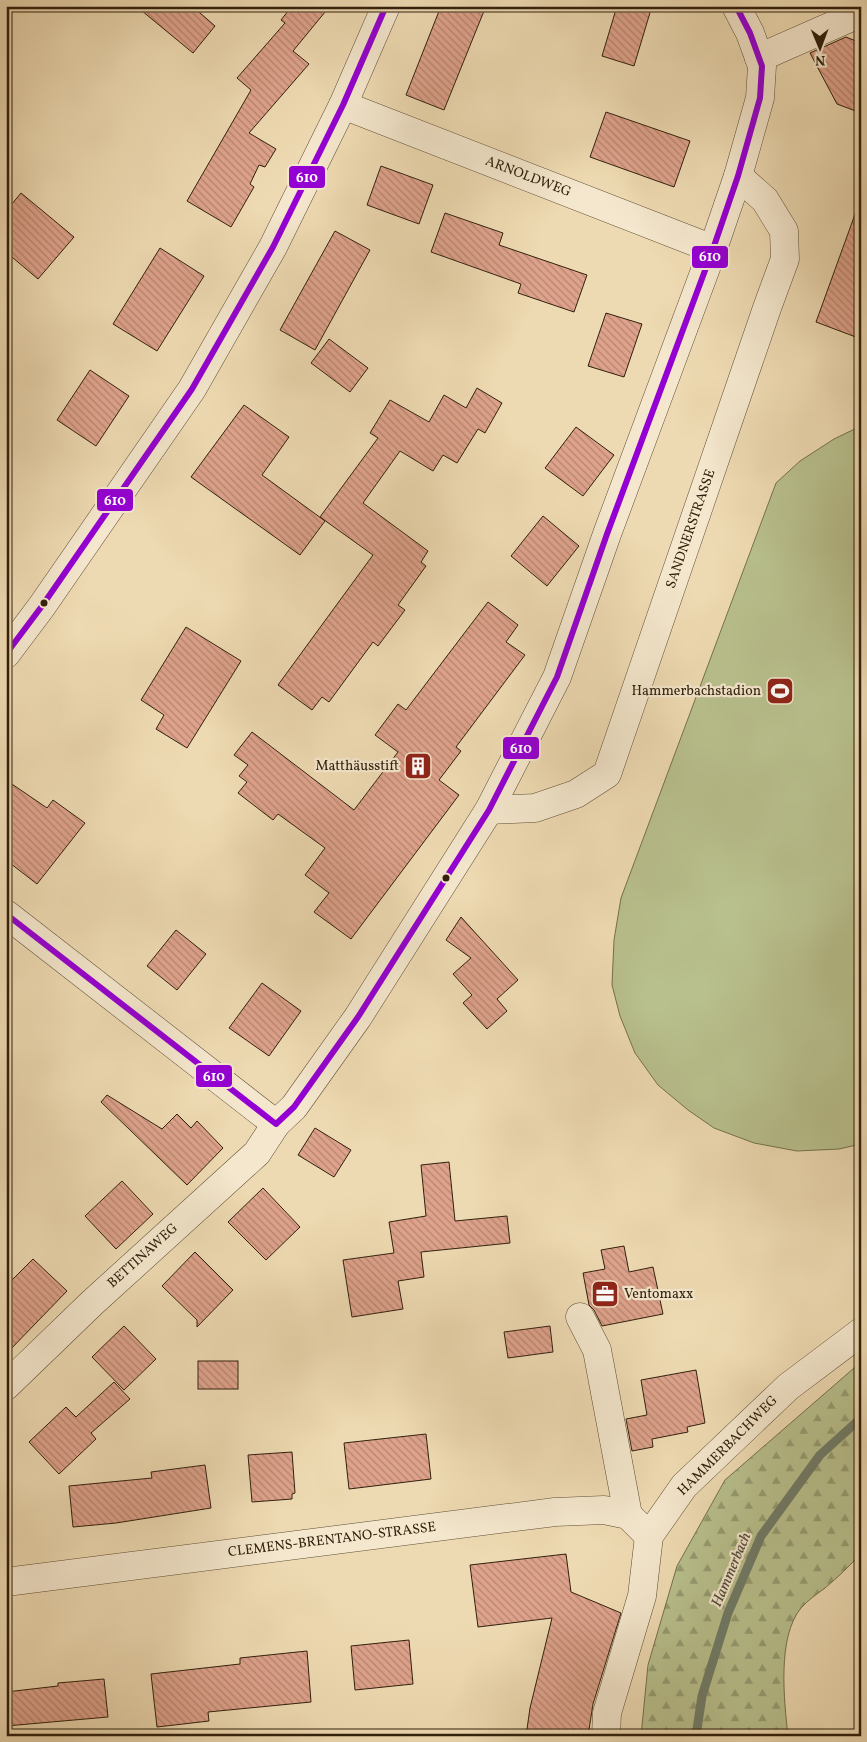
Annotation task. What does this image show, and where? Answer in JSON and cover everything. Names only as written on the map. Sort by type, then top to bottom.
[{"type":"street","points":[[6,654],[42,606],[192,389],[273,247],[343,105],[386,6]]},
{"type":"street","points":[[6,914],[276,1124],[294,1107],[358,1017],[489,810],[557,677],[607,534],[713,249],[738,176],[760,98],[762,66],[750,33],[736,6]]},
{"type":"street","points":[[759,58],[861,13]]},
{"type":"street","name":"ARNOLDWEG","points":[[343,105],[713,249]]},
{"type":"street","name":"SANDNERSTRASSE","points":[[489,810],[535,808],[576,794],[607,774],[785,259],[784,231],[765,200],[738,176]]},
{"type":"street","name":"BETTINAWEG","points":[[6,1386],[92,1303],[257,1153],[276,1124]]},
{"type":"street","points":[[580,1317],[597,1350],[628,1515],[649,1536]]},
{"type":"street","name":"HAMMERBACHWEG","points":[[606,1736],[607,1713],[642,1596],[649,1536],[684,1486],[788,1387],[861,1332]]},
{"type":"street","name":"CLEMENS-BRENTANO-STRASSE","points":[[6,1582],[555,1512],[604,1510],[628,1515]]},
{"type":"green space","name":"Hammerbachstadion","points":[[861,426],[861,1144],[839,1149],[797,1151],[754,1143],[714,1128],[688,1110],[658,1085],[635,1053],[620,1016],[612,985],[614,940],[621,898],[776,483],[800,461],[834,439]]},
{"type":"green space","points":[[861,1362],[861,1553],[839,1576],[804,1605],[793,1620],[788,1635],[784,1669],[788,1736],[641,1736],[648,1665],[677,1566],[725,1480]]},
{"type":"building","points":[[136,6],[192,6],[215,26],[193,53]]},
{"type":"building","points":[[292,6],[330,6],[293,51],[309,64],[249,133],[276,149],[265,167],[259,165],[250,184],[254,187],[231,227],[187,201],[251,90],[237,78],[285,23],[281,20]]},
{"type":"building","points":[[441,6],[486,6],[444,110],[406,95]]},
{"type":"building","points":[[617,6],[652,6],[634,66],[602,56]]},
{"type":"building","points":[[846,37],[861,43],[861,113],[837,104],[810,53]]},
{"type":"building","points":[[606,112],[690,141],[674,187],[590,157]]},
{"type":"building","points":[[381,166],[433,185],[419,224],[367,205]]},
{"type":"building","points":[[21,193],[74,237],[38,279],[6,252],[6,211]]},
{"type":"building","points":[[858,206],[861,207],[861,339],[816,322]]},
{"type":"building","points":[[445,213],[503,233],[499,245],[587,275],[574,312],[518,293],[521,284],[431,252]]},
{"type":"building","points":[[335,231],[370,250],[315,350],[280,330]]},
{"type":"building","points":[[160,248],[204,276],[157,351],[113,324]]},
{"type":"building","points":[[606,313],[642,324],[624,377],[588,366]]},
{"type":"building","points":[[329,339],[368,368],[350,392],[311,363]]},
{"type":"building","points":[[90,370],[129,396],[96,446],[57,420]]},
{"type":"building","points":[[477,388],[502,403],[485,433],[478,429],[457,463],[443,455],[433,471],[400,451],[363,503],[428,551],[421,562],[426,566],[398,605],[405,610],[378,646],[373,642],[329,702],[322,697],[312,710],[278,685],[373,555],[320,517],[378,438],[370,433],[390,400],[429,422],[444,395],[466,408]]},
{"type":"building","points":[[244,405],[289,437],[262,475],[325,521],[300,555],[191,477]]},
{"type":"building","points":[[576,427],[614,455],[583,496],[545,468]]},
{"type":"building","points":[[543,516],[579,546],[547,586],[511,556]]},
{"type":"building","name":"Matthäusstift","points":[[488,602],[518,625],[506,642],[525,655],[456,747],[461,751],[439,780],[459,795],[351,939],[314,912],[329,893],[305,875],[325,848],[278,814],[273,820],[238,793],[247,782],[239,776],[248,765],[234,755],[252,732],[354,810],[398,752],[375,735],[398,704],[406,710]]},
{"type":"building","points":[[186,627],[241,661],[187,748],[156,729],[164,715],[141,700]]},
{"type":"building","points":[[6,780],[47,808],[53,800],[85,823],[37,884],[6,860]]},
{"type":"building","points":[[461,917],[518,980],[497,999],[507,1011],[487,1029],[463,1003],[472,995],[453,974],[471,958],[446,940]]},
{"type":"building","points":[[176,930],[206,954],[177,990],[147,966]]},
{"type":"building","points":[[262,983],[301,1011],[269,1056],[229,1028]]},
{"type":"building","points":[[107,1095],[162,1129],[177,1114],[191,1128],[197,1121],[223,1148],[187,1185],[101,1102]]},
{"type":"building","points":[[315,1128],[351,1150],[334,1177],[298,1155]]},
{"type":"building","points":[[449,1162],[455,1221],[507,1216],[510,1243],[421,1252],[424,1277],[398,1281],[403,1309],[352,1317],[343,1260],[394,1253],[389,1222],[426,1216],[421,1165]]},
{"type":"building","points":[[122,1181],[153,1214],[116,1249],[85,1216]]},
{"type":"building","points":[[263,1188],[300,1227],[266,1260],[228,1222]]},
{"type":"building","points":[[624,1246],[629,1272],[653,1267],[663,1314],[602,1326],[594,1310],[589,1305],[583,1273],[605,1269],[601,1250]]},
{"type":"building","points":[[195,1252],[233,1290],[197,1327],[197,1320],[162,1286]]},
{"type":"building","points":[[33,1259],[67,1291],[6,1354],[6,1286]]},
{"type":"building","points":[[124,1326],[156,1359],[124,1390],[92,1357]]},
{"type":"building","points":[[550,1326],[553,1352],[508,1358],[504,1332]]},
{"type":"building","points":[[198,1361],[238,1361],[238,1389],[198,1389]]},
{"type":"building","points":[[696,1370],[705,1423],[687,1427],[688,1432],[652,1439],[653,1447],[632,1451],[626,1419],[647,1415],[641,1380]]},
{"type":"building","points":[[114,1382],[130,1399],[91,1433],[96,1439],[59,1474],[29,1442],[66,1407],[76,1417]]},
{"type":"building","points":[[426,1434],[431,1479],[349,1489],[344,1443]]},
{"type":"building","points":[[292,1452],[295,1493],[292,1494],[292,1499],[252,1502],[248,1455]]},
{"type":"building","points":[[205,1465],[211,1508],[116,1523],[73,1527],[69,1486],[152,1478],[151,1472]]},
{"type":"building","points":[[566,1554],[571,1592],[621,1613],[593,1704],[588,1736],[526,1736],[530,1708],[552,1618],[478,1627],[470,1565]]},
{"type":"building","points":[[409,1640],[413,1684],[355,1690],[351,1646]]},
{"type":"building","points":[[307,1651],[311,1702],[208,1712],[209,1721],[157,1727],[151,1674],[240,1664],[240,1658]]},
{"type":"building","points":[[104,1679],[108,1717],[6,1726],[6,1692],[58,1686],[58,1683]]},
{"type":"waterway","name":"Hammerbach","points":[[696,1736],[702,1696],[728,1613],[761,1536],[820,1455],[861,1418]]},
{"type":"transit line","name":"610","points":[[6,654],[42,606],[192,389],[273,247],[343,105],[386,6]]},
{"type":"transit line","name":"610","points":[[6,914],[276,1124],[294,1107],[358,1017],[489,810],[557,677],[607,534],[713,249],[738,176],[760,98],[762,66],[750,33],[736,6]]},
{"type":"place","name":"Hammerbachstadion","points":[[780,691]]},
{"type":"place","name":"Matthäusstift","points":[[418,766]]},
{"type":"place","name":"Ventomaxx","points":[[605,1294]]}]
